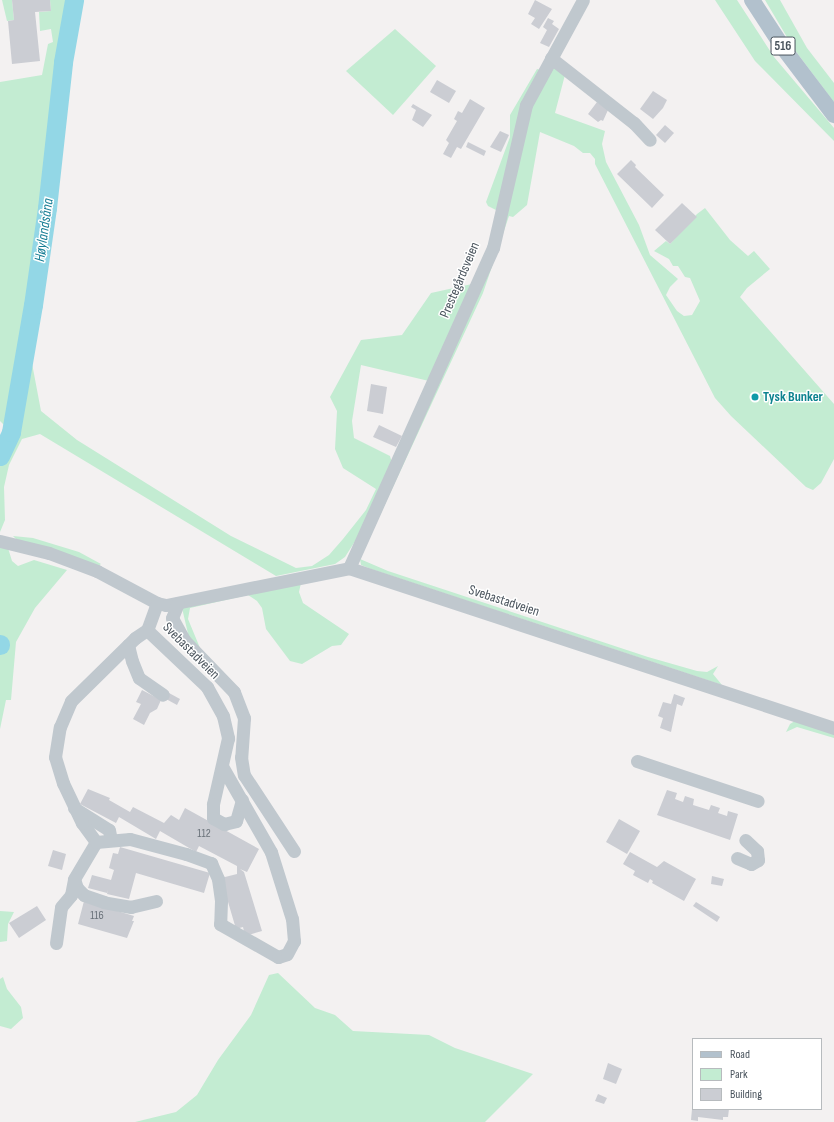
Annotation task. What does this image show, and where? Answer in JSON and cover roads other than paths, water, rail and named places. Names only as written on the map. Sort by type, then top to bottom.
[{"type":"main road","name":"516","points":[[752,0],[784,49],[834,115]]},
{"type":"street","name":"Prestegårdsveien","points":[[349,568],[493,248],[526,105],[583,0]]},
{"type":"street","points":[[551,58],[634,123],[650,140]]},
{"type":"street","name":"Svebastadveien","points":[[0,541],[48,553],[97,571],[157,603],[178,603],[349,568],[834,728]]},
{"type":"street","name":"Svebastadveien","points":[[157,603],[147,630],[207,687],[223,716],[228,738],[213,804],[214,818],[224,824],[236,821],[242,800]]},
{"type":"street","points":[[178,603],[172,618],[184,640],[234,692],[244,718],[241,757],[244,775],[294,852]]},
{"type":"street","points":[[96,842],[74,808],[63,784],[55,757],[60,727],[71,701],[128,645],[147,630]]},
{"type":"street","points":[[128,645],[132,661],[139,678],[163,696]]},
{"type":"street","points":[[636,761],[758,801]]},
{"type":"street","points":[[96,842],[130,839],[186,854],[211,863],[218,879],[221,901],[220,924],[278,957],[287,954],[294,941],[292,919],[271,852],[242,800],[218,778]]},
{"type":"street","points":[[74,808],[109,830],[111,840]]},
{"type":"street","points":[[737,858],[751,864],[758,860],[757,851],[745,840]]},
{"type":"street","points":[[56,943],[61,907],[71,895],[74,879],[96,842]]},
{"type":"street","points":[[74,879],[77,888],[84,895],[104,902],[131,907],[156,901]]},
{"type":"waterway","name":"Høylandsåna","points":[[0,456],[11,432],[33,305],[47,208],[63,62],[74,0]]},
{"type":"place","name":"Tysk Bunker","points":[[755,397]]}]
